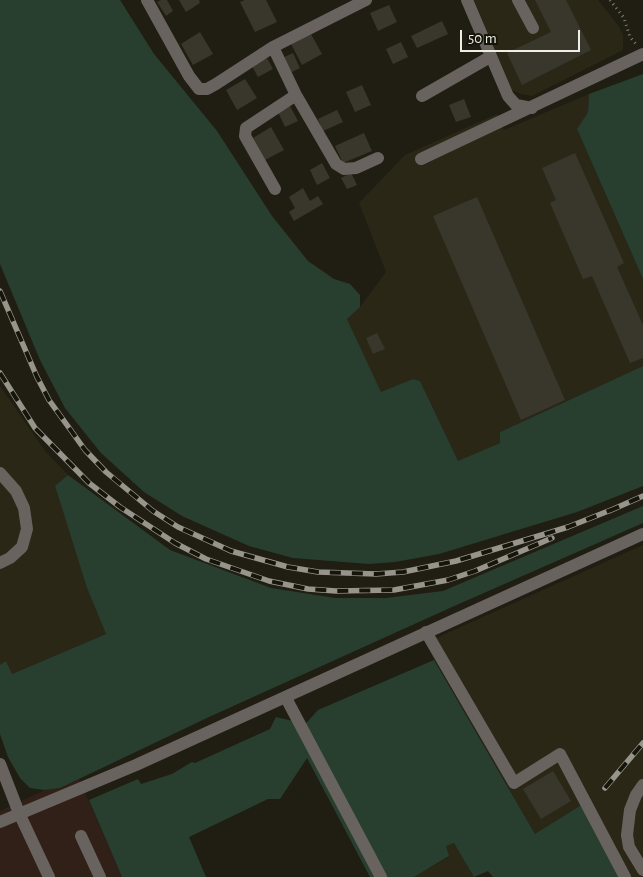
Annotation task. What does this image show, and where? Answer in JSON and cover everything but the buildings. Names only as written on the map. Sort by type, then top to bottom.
[{"type":"street","points":[[147,0],[189,76],[199,89],[207,89],[273,47],[366,0]]},
{"type":"street","points":[[518,0],[533,28]]},
{"type":"street","points":[[472,2],[490,57],[508,96],[516,105],[532,108]]},
{"type":"street","points":[[273,47],[296,95],[336,164],[344,169],[356,168],[378,158]]},
{"type":"street","points":[[421,159],[532,108],[641,51]]},
{"type":"street","points":[[422,96],[490,57]]},
{"type":"street","points":[[275,189],[245,136],[246,128],[296,95]]},
{"type":"street","points":[[0,473],[16,491],[24,508],[27,529],[22,547],[10,558],[0,563]]},
{"type":"street","points":[[0,822],[136,765],[286,698],[426,632],[643,534]]},
{"type":"street","points":[[426,632],[514,782],[560,754],[625,877]]},
{"type":"street","points":[[286,698],[381,877]]},
{"type":"street","points":[[0,764],[19,813],[49,877]]},
{"type":"street","points":[[643,785],[636,795],[630,810],[627,835],[629,847],[643,870]]},
{"type":"street","points":[[81,836],[100,877]]},
{"type":"path","points":[[610,0],[624,18],[630,37],[641,51]]},
{"type":"shaded area","points":[[474,0],[598,0],[618,25],[623,35],[623,50],[532,96],[521,94],[512,90]]},
{"type":"shaded area","points":[[589,94],[588,112],[577,129],[643,279],[643,366],[500,432],[500,443],[458,462],[420,381],[413,379],[381,393],[347,319],[360,307],[386,272],[359,203],[405,155],[497,114],[504,130]]},
{"type":"shaded area","points":[[0,386],[46,452],[68,475],[55,486],[87,588],[106,634],[12,674],[6,661],[0,665]]},
{"type":"shaded area","points":[[643,545],[643,877],[621,877],[535,834],[425,643]]},
{"type":"shaded area","points":[[79,779],[122,877],[0,877],[0,811],[45,790],[60,788]]},
{"type":"shaded area","points":[[455,843],[474,877],[414,877],[449,857],[445,845]]},
{"type":"green space","points":[[0,0],[120,0],[154,54],[217,131],[272,216],[308,261],[334,279],[350,284],[360,295],[360,307],[347,319],[381,392],[413,379],[420,381],[458,461],[500,443],[500,432],[643,366],[643,486],[577,512],[439,554],[395,562],[369,564],[293,558],[249,546],[182,516],[144,492],[101,453],[65,408],[40,360],[0,264]]},
{"type":"green space","points":[[643,74],[643,279],[577,129],[588,112],[589,94]]},
{"type":"green space","points":[[68,475],[170,550],[271,588],[335,598],[386,598],[443,591],[643,506],[643,523],[209,717],[60,788],[45,790],[30,788],[20,778],[8,757],[0,734],[0,665],[6,661],[12,674],[106,634],[87,588],[55,486]]},
{"type":"green space","points":[[434,660],[535,834],[583,804],[621,877],[493,877],[488,871],[474,877],[454,843],[446,846],[449,856],[414,877],[370,877],[307,758],[280,799],[268,799],[189,837],[206,877],[122,877],[89,800],[138,779],[141,784],[172,774],[192,762],[195,763],[270,729],[276,717],[293,721],[300,730],[318,710]]},
{"type":"railway","points":[[0,291],[37,377],[49,400],[85,450],[106,472],[153,511],[178,527],[231,551],[288,567],[318,572],[376,574],[403,572],[456,561],[568,527],[616,508]]},
{"type":"railway","points":[[0,373],[35,428],[89,483],[120,507],[175,543],[206,559],[269,581],[308,589],[336,591],[394,590],[448,580],[475,571],[552,538]]},
{"type":"railway","points":[[609,511],[643,496]]},
{"type":"railway","points":[[605,788],[643,743]]}]
